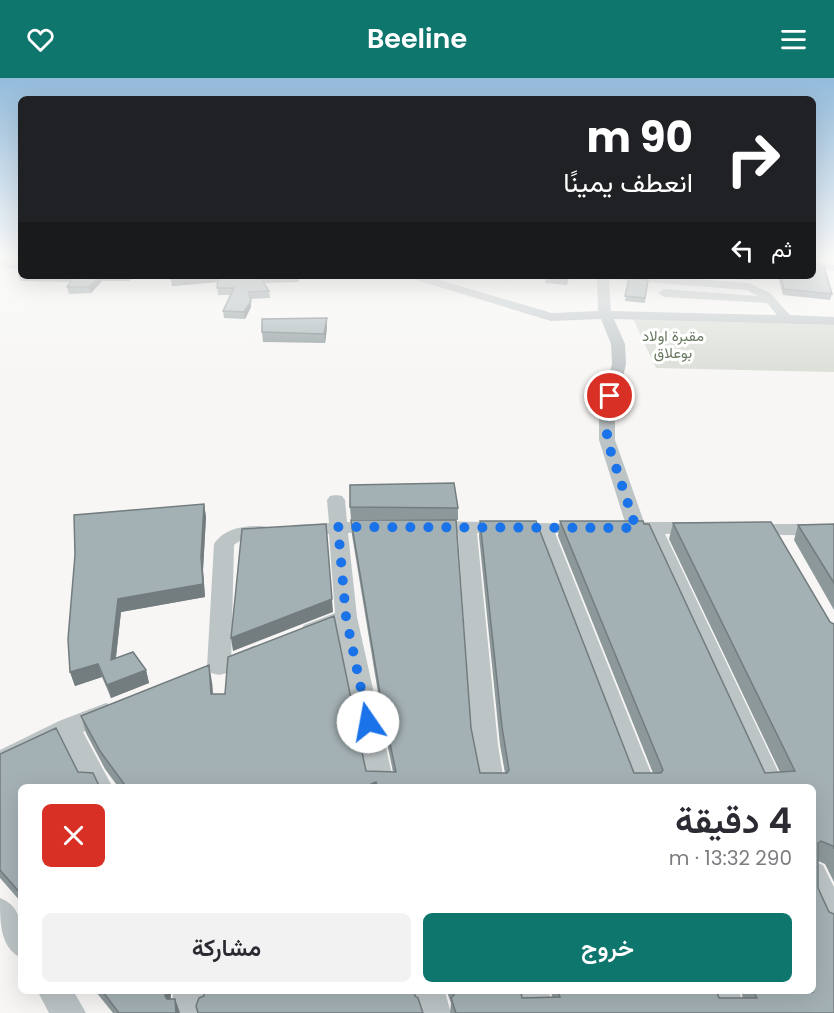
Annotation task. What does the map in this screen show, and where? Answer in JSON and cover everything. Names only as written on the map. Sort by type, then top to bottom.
[{"type":"street","points":[[500,302],[551,317],[605,315],[834,321]]},
{"type":"street","points":[[605,302],[605,315],[618,344],[619,364],[607,412],[607,440],[644,527],[771,784]]},
{"type":"street","points":[[773,302],[786,319]]},
{"type":"street","points":[[336,500],[346,617],[381,784]]},
{"type":"street","points":[[219,667],[222,553],[226,541],[237,534],[338,527],[710,529]]},
{"type":"street","points":[[467,527],[485,745],[491,784]]},
{"type":"street","points":[[543,528],[642,784]]},
{"type":"street","points":[[732,529],[834,530]]},
{"type":"street","points":[[775,530],[787,551]]},
{"type":"street","points":[[293,638],[346,617]]},
{"type":"street","points":[[0,762],[68,728],[122,706]]},
{"type":"street","points":[[68,728],[98,784]]},
{"type":"street","points":[[816,880],[834,919]]},
{"type":"street","points":[[0,912],[18,939]]},
{"type":"street","points":[[55,994],[69,1013]]},
{"type":"street","points":[[189,994],[189,1013]]},
{"type":"street","points":[[429,994],[434,1013]]},
{"type":"street","points":[[533,994],[538,1013]]},
{"type":"street","points":[[724,994],[731,1013]]},
{"type":"green space","name":"مقبرة اولاد بوعلاق","points":[[633,319],[834,325],[834,372],[656,368]]},
{"type":"building","points":[[227,302],[251,302],[244,312],[223,311]]},
{"type":"building","points":[[327,318],[324,334],[262,332],[262,319]]},
{"type":"building","points":[[454,483],[458,508],[350,507],[350,485]]},
{"type":"building","points":[[204,504],[201,557],[203,584],[118,599],[111,660],[133,652],[146,670],[107,685],[98,664],[70,672],[68,639],[75,555],[74,515]]},
{"type":"building","points":[[351,520],[456,520],[471,728],[480,773],[507,773],[509,770],[502,727],[480,521],[536,521],[634,773],[661,773],[663,770],[560,521],[643,521],[644,524],[649,524],[765,773],[795,771],[673,523],[771,522],[830,622],[834,624],[834,849],[833,846],[821,841],[818,843],[818,888],[829,912],[834,914],[834,1013],[456,1013],[451,998],[454,994],[521,994],[522,998],[560,997],[559,994],[718,994],[719,998],[757,998],[755,994],[816,994],[816,784],[377,784],[376,782],[371,784],[124,784],[100,751],[81,716],[209,665],[211,694],[225,694],[228,657],[334,616],[366,771],[396,772],[382,705]]},
{"type":"building","points":[[326,524],[332,599],[231,638],[242,529]]},
{"type":"building","points":[[834,524],[834,583],[798,525]]},
{"type":"building","points":[[56,728],[78,772],[93,773],[98,784],[18,784],[18,891],[0,870],[0,754]]},
{"type":"building","points":[[105,994],[165,994],[167,999],[175,999],[176,1013],[119,1013]]},
{"type":"building","points":[[204,994],[414,994],[423,1013],[198,1013],[196,1006],[199,998]]},
{"type":"route","points":[[368,722],[346,617],[338,527],[636,528],[607,440],[607,412],[610,396]]}]
